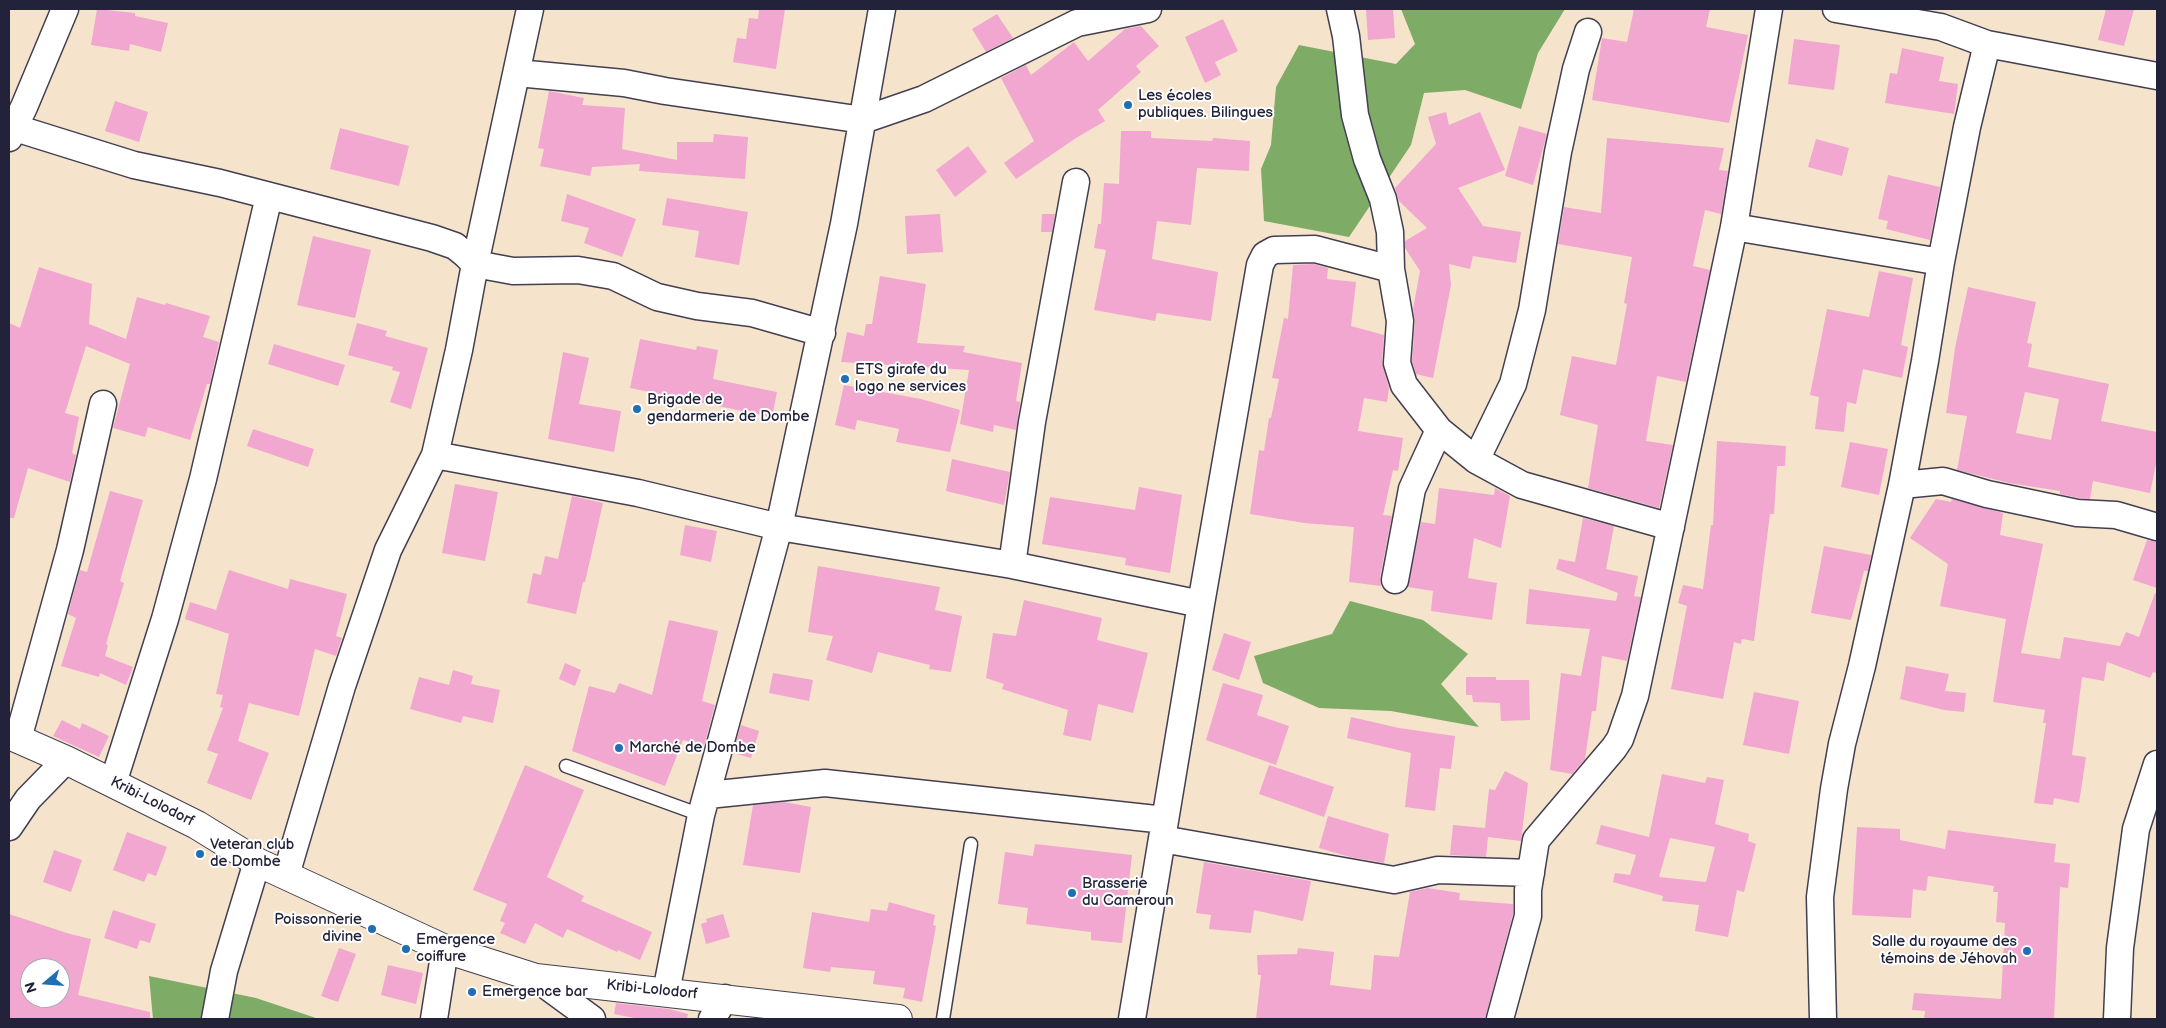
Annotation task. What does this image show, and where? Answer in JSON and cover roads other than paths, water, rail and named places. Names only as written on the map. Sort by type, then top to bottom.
[{"type":"main road","name":"Kribi-Lolodorf","points":[[13,737],[66,760],[197,825],[257,862],[445,949],[536,978],[666,992],[718,1009],[898,1019]]},
{"type":"street","points":[[65,9],[24,107],[10,130],[134,165],[269,196],[432,238],[454,246],[466,254],[475,264],[513,271],[578,270],[613,276],[657,297],[697,306],[752,313],[822,332]]},
{"type":"street","points":[[286,875],[342,686],[388,550],[435,455],[459,350],[475,264],[530,9]]},
{"type":"street","points":[[666,992],[704,805],[779,527],[822,332],[863,120],[882,9]]},
{"type":"street","points":[[517,73],[624,82],[665,91],[863,120],[924,99],[1081,16],[1148,9]]},
{"type":"street","points":[[1340,9],[1346,36],[1355,114],[1367,159],[1383,199],[1390,232],[1391,269],[1400,320],[1396,363],[1404,385],[1438,430],[1476,460],[1522,485],[1671,527]]},
{"type":"street","points":[[1500,1019],[1528,916],[1528,890],[1536,840],[1614,748],[1620,739],[1634,696],[1734,228],[1768,9]]},
{"type":"street","points":[[1836,9],[1941,27],[1987,44],[2157,76]]},
{"type":"street","points":[[1476,460],[1513,384],[1532,310],[1558,152],[1576,69],[1588,32]]},
{"type":"street","points":[[1823,1019],[1820,897],[1834,789],[1842,744],[1862,666],[1902,485],[1967,127],[1987,44]]},
{"type":"street","points":[[1012,565],[1032,422],[1076,182]]},
{"type":"street","points":[[113,783],[165,619],[193,516],[236,342],[269,196]]},
{"type":"street","points":[[1734,228],[1941,262]]},
{"type":"street","points":[[1132,1019],[1260,265],[1265,255],[1274,250],[1315,249],[1391,269]]},
{"type":"street","points":[[13,737],[70,550],[103,404]]},
{"type":"street","points":[[1395,580],[1412,489],[1438,430]]},
{"type":"street","points":[[435,455],[638,492],[779,527],[1012,565],[1201,604]]},
{"type":"street","points":[[1902,485],[1943,481],[1987,494],[2077,513],[2116,515],[2157,527]]},
{"type":"street","points":[[9,827],[28,799],[66,760]]},
{"type":"street","points":[[2117,1019],[2120,948],[2136,829],[2157,764]]},
{"type":"street","points":[[704,805],[825,782],[1163,830],[1394,880],[1438,870],[1531,873]]},
{"type":"street","points":[[215,1019],[224,971],[257,862]]},
{"type":"street","points":[[434,1019],[445,949]]},
{"type":"street","points":[[536,978],[592,1019]]},
{"type":"lane","points":[[566,766],[704,805]]},
{"type":"lane","points":[[943,1019],[971,844]]},
{"type":"place","name":"Les écoles publiques. Bilingues","points":[[1128,105]]},
{"type":"place","name":"ETS girafe du logo ne services","points":[[845,379]]},
{"type":"place","name":"Brigade de gendarmerie de Dombe","points":[[637,409]]},
{"type":"place","name":"Marché de Dombe","points":[[619,748]]},
{"type":"place","name":"Veteran club de Dombe","points":[[200,854]]},
{"type":"place","name":"Brasserie du Cameroun","points":[[1072,893]]},
{"type":"place","name":"Poissonnerie divine","points":[[372,929]]},
{"type":"place","name":"Emergence coiffure","points":[[406,949]]},
{"type":"place","name":"Salle du royaume des témoins de Jéhovah","points":[[2027,951]]},
{"type":"place","name":"Emergence bar","points":[[472,992]]}]
